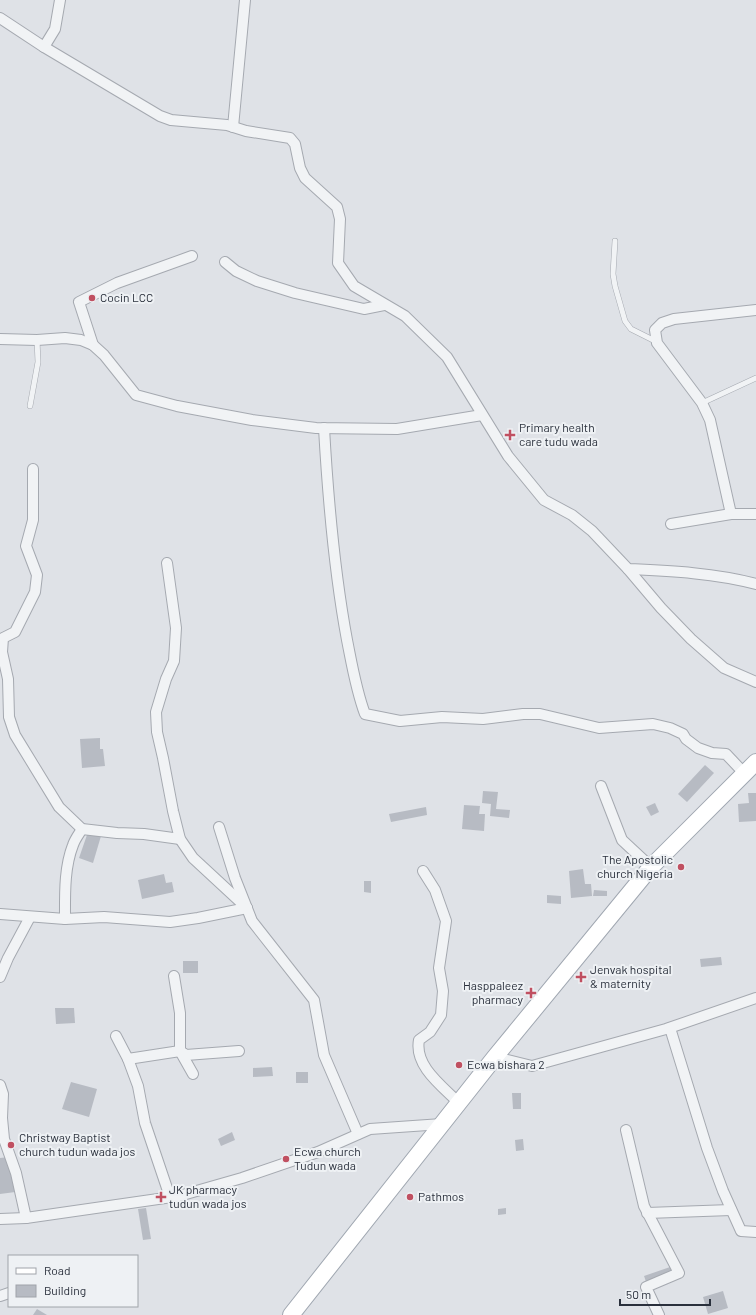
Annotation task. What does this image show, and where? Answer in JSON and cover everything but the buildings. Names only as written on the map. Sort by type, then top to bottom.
[{"type":"main road","points":[[291,1315],[495,1057],[651,867],[756,762]]},
{"type":"street","points":[[44,47],[55,29],[60,0]]},
{"type":"street","points":[[233,127],[245,0]]},
{"type":"street","points":[[0,18],[44,47],[160,116],[171,120],[227,125],[246,131],[290,138],[295,144],[300,168],[305,178],[337,207],[340,219],[338,263],[354,286],[405,316],[447,357],[508,456],[544,500],[572,515],[592,531],[628,569],[661,608],[691,639],[724,668],[756,682]]},
{"type":"street","points":[[93,345],[79,302],[117,282],[192,256]]},
{"type":"street","points":[[225,262],[236,271],[295,293],[364,309],[384,304]]},
{"type":"street","points":[[731,514],[710,420],[702,403],[657,343],[655,330],[662,323],[674,319],[756,310]]},
{"type":"street","points":[[0,339],[37,340],[65,338],[81,340],[93,345],[104,355],[136,394],[177,406],[252,420],[324,428],[397,429],[482,415]]},
{"type":"street","points":[[324,428],[330,519],[340,602],[358,696],[365,714],[400,721],[442,717],[483,719],[522,714],[540,714],[599,728],[653,724],[670,728],[683,734],[686,739],[698,748],[712,753],[726,754],[744,773]]},
{"type":"street","points":[[33,469],[33,520],[26,546],[38,576],[35,592],[15,632],[3,638],[2,652],[8,679],[10,718],[15,735],[60,807],[82,829],[144,834],[180,839]]},
{"type":"street","points":[[671,524],[731,514],[756,514]]},
{"type":"street","points":[[167,563],[176,628],[174,661],[166,679],[156,712],[157,732],[180,839],[192,858],[247,908]]},
{"type":"street","points":[[628,569],[692,574],[739,580],[756,584]]},
{"type":"street","points":[[601,786],[622,840],[651,867]]},
{"type":"street","points":[[220,827],[235,878],[252,921],[314,1000],[324,1055],[358,1134]]},
{"type":"street","points":[[65,919],[65,893],[69,859],[73,844],[82,829]]},
{"type":"street","points":[[423,871],[435,890],[446,921],[440,968],[443,991],[441,1015],[430,1032],[419,1040],[417,1048],[426,1069],[459,1103]]},
{"type":"street","points":[[0,914],[65,919],[104,917],[170,922],[247,908]]},
{"type":"street","points":[[0,977],[8,958],[30,917]]},
{"type":"street","points":[[174,976],[180,1013],[180,1051],[193,1074]]},
{"type":"street","points":[[495,1057],[532,1066],[670,1028],[756,998]]},
{"type":"street","points":[[670,1028],[707,1148],[723,1191],[741,1231],[756,1232]]},
{"type":"street","points":[[116,1036],[128,1059],[138,1086],[145,1123],[170,1197]]},
{"type":"street","points":[[128,1059],[180,1051],[186,1055],[239,1051]]},
{"type":"street","points":[[0,1085],[3,1094],[2,1118],[4,1139],[16,1173],[26,1218]]},
{"type":"street","points":[[0,1219],[26,1218],[179,1196],[242,1178],[318,1152],[370,1129],[442,1124]]},
{"type":"street","points":[[626,1130],[644,1206],[679,1273],[646,1287],[659,1315]]},
{"type":"street","points":[[647,1213],[732,1210]]},
{"type":"lane","points":[[615,241],[613,274],[614,286],[625,320],[631,329],[657,343]]},
{"type":"lane","points":[[30,406],[38,362],[37,340]]},
{"type":"lane","points":[[702,403],[756,378]]},
{"type":"place","name":"Cocin LCC","points":[[92,298]]},
{"type":"place","name":"Primary health care tudu wada","points":[[510,435]]},
{"type":"place","name":"The Apostolic church Nigeria","points":[[681,867]]},
{"type":"place","name":"Jenvak hospital & maternity","points":[[581,977]]},
{"type":"place","name":"Hasppaleez pharmacy","points":[[531,993]]},
{"type":"place","name":"Ecwa bishara 2","points":[[459,1065]]},
{"type":"place","name":"Christway Baptist church tudun wada jos","points":[[11,1145]]},
{"type":"place","name":"Ecwa church Tudun wada","points":[[286,1159]]},
{"type":"place","name":"JK pharmacy tudun wada jos","points":[[161,1197]]},
{"type":"place","name":"Pathmos","points":[[410,1197]]}]
